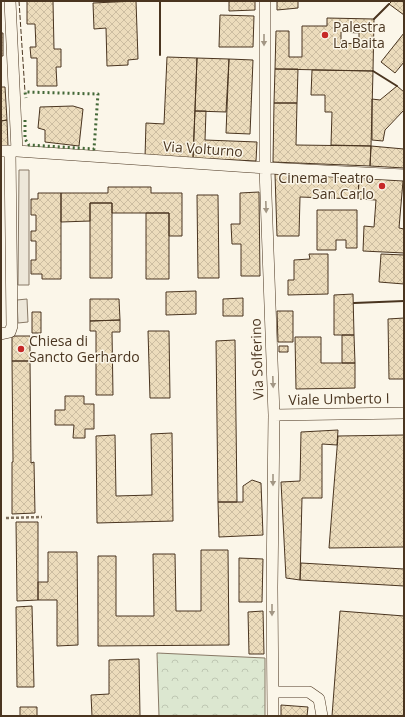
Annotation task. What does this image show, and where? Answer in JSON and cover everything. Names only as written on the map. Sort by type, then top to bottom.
[{"type":"street","points":[[6,333],[12,326],[9,151],[10,1]]},
{"type":"street","name":"Via Solferino","points":[[265,1],[265,168],[274,415],[273,716]]},
{"type":"street","name":"Via Volturno","points":[[9,151],[265,168],[404,175]]},
{"type":"street","name":"Viale Umberto I","points":[[274,415],[404,413]]},
{"type":"street","points":[[272,692],[309,692],[320,699],[322,716]]},
{"type":"path","points":[[6,518],[42,517]]},
{"type":"green space","points":[[157,653],[265,658],[265,716],[159,716]]},
{"type":"shaded area","points":[[19,170],[29,170],[29,285],[18,285]]},
{"type":"shaded area","points":[[27,299],[28,322],[18,323],[17,300]]},
{"type":"building","points":[[27,1],[53,1],[54,49],[61,49],[61,67],[56,67],[57,86],[37,86],[37,58],[31,58],[30,47],[36,47],[35,24],[27,24]]},
{"type":"building","points":[[136,1],[138,59],[128,60],[128,65],[107,66],[106,28],[94,29],[93,3]]},
{"type":"building","points":[[229,1],[255,1],[255,10],[229,11]]},
{"type":"building","points":[[277,1],[298,1],[298,8],[277,10]]},
{"type":"building","points":[[392,1],[404,1],[404,15],[389,4]]},
{"type":"building","points":[[220,15],[254,16],[253,47],[219,47]]},
{"type":"building","points":[[327,18],[374,19],[373,71],[275,69],[276,31],[289,31],[289,57],[302,57],[302,26],[327,26]],"holes":[[[341,32],[359,33],[359,44],[341,43]]]},
{"type":"building","points":[[1,33],[3,33],[3,56],[1,56]]},
{"type":"building","points":[[404,33],[404,62],[395,73],[381,62]]},
{"type":"building","points":[[167,57],[197,58],[193,158],[145,157],[146,123],[164,124]]},
{"type":"building","points":[[197,58],[229,59],[226,112],[195,111]]},
{"type":"building","points":[[229,59],[253,60],[250,134],[226,133]]},
{"type":"building","points":[[275,69],[298,69],[297,103],[274,103]]},
{"type":"building","points":[[312,70],[373,71],[371,146],[331,145],[332,112],[325,112],[325,95],[311,95]]},
{"type":"building","points":[[397,86],[404,92],[404,110],[385,130],[383,141],[372,140],[372,99],[380,100]]},
{"type":"building","points":[[1,87],[5,87],[7,120],[1,121]]},
{"type":"building","points":[[274,103],[297,103],[296,145],[371,146],[370,166],[273,162]]},
{"type":"building","points":[[73,106],[83,109],[79,146],[45,142],[45,130],[38,128],[40,107]]},
{"type":"building","points":[[195,111],[206,111],[205,140],[257,142],[256,161],[193,158]]},
{"type":"building","points":[[7,120],[8,146],[1,147],[1,121]]},
{"type":"building","points":[[371,146],[404,149],[404,168],[370,166]]},
{"type":"building","points":[[275,174],[359,178],[358,199],[300,197],[299,236],[277,236]]},
{"type":"building","points":[[359,178],[403,181],[399,228],[404,229],[404,253],[363,251],[364,226],[374,227],[376,200],[358,199]]},
{"type":"building","points":[[108,187],[151,187],[151,193],[182,193],[182,236],[169,236],[169,213],[112,213],[112,203],[90,203],[90,221],[61,222],[61,193],[108,193]]},
{"type":"building","points":[[259,192],[260,276],[241,276],[241,244],[232,244],[231,224],[240,224],[240,193]]},
{"type":"building","points":[[38,193],[61,193],[61,279],[42,279],[42,274],[31,274],[31,260],[36,260],[36,241],[31,241],[31,231],[36,231],[36,215],[31,215],[31,199],[38,199]]},
{"type":"building","points":[[197,195],[218,195],[219,278],[198,278]]},
{"type":"building","points":[[90,203],[112,203],[112,278],[90,278]]},
{"type":"building","points":[[317,210],[357,210],[357,248],[346,248],[346,240],[336,240],[336,250],[317,250]]},
{"type":"building","points":[[146,213],[169,213],[169,279],[146,279]]},
{"type":"building","points":[[309,254],[328,254],[328,294],[288,295],[288,280],[294,280],[294,260],[310,259]]},
{"type":"building","points":[[381,254],[404,255],[404,284],[379,282]]},
{"type":"building","points":[[196,291],[196,314],[166,315],[166,292]]},
{"type":"building","points":[[353,294],[354,335],[334,335],[334,295]]},
{"type":"building","points":[[243,298],[243,316],[223,316],[223,299]]},
{"type":"building","points":[[90,299],[119,299],[120,320],[90,321]]},
{"type":"building","points":[[277,311],[293,311],[293,342],[278,342]]},
{"type":"building","points":[[32,312],[41,312],[41,333],[32,333]]},
{"type":"building","points":[[404,318],[404,379],[389,379],[388,319]]},
{"type":"building","points":[[120,320],[120,332],[112,332],[113,395],[96,395],[96,331],[90,331],[90,321]]},
{"type":"building","points":[[148,331],[169,331],[170,398],[150,398]]},
{"type":"building","points":[[342,335],[354,335],[355,363],[342,363]]},
{"type":"building","name":"Chiesa di Sancto Gerhardo","points":[[12,336],[30,336],[30,361],[12,361]]},
{"type":"building","points":[[295,337],[321,337],[321,363],[355,363],[355,388],[296,389]]},
{"type":"building","points":[[235,340],[237,502],[218,502],[216,341]]},
{"type":"building","points":[[279,346],[288,346],[288,352],[279,352]]},
{"type":"building","points":[[12,361],[30,361],[31,463],[34,462],[35,513],[12,514]]},
{"type":"building","points":[[65,396],[84,396],[84,404],[94,404],[94,429],[85,429],[85,438],[73,438],[74,425],[55,425],[55,410],[65,410]]},
{"type":"building","points":[[338,430],[337,445],[322,444],[322,498],[302,498],[300,580],[286,578],[281,482],[300,481],[301,432]]},
{"type":"building","points":[[172,433],[173,521],[97,523],[96,436],[115,435],[116,496],[152,495],[151,434]]},
{"type":"building","points":[[404,435],[404,547],[329,548],[338,436]]},
{"type":"building","points":[[252,480],[261,483],[263,535],[219,537],[218,502],[243,502],[243,486]]},
{"type":"building","points":[[16,522],[38,522],[38,600],[17,601]]},
{"type":"building","points":[[201,550],[228,550],[229,645],[98,646],[98,556],[116,556],[116,616],[154,616],[153,554],[175,554],[176,611],[201,611]]},
{"type":"building","points":[[48,552],[77,552],[78,645],[57,646],[57,600],[38,600],[38,582],[48,582]]},
{"type":"building","points":[[239,558],[263,559],[262,602],[239,602]]},
{"type":"building","points":[[301,563],[404,569],[404,586],[300,580]]},
{"type":"building","points":[[32,606],[34,687],[17,687],[16,607]]},
{"type":"building","points":[[263,611],[264,654],[249,654],[248,612]]},
{"type":"building","points":[[340,611],[404,616],[404,716],[332,716]]},
{"type":"building","points":[[139,659],[140,716],[92,716],[91,695],[109,694],[109,660]]},
{"type":"building","points":[[281,705],[308,707],[307,716],[281,716]]},
{"type":"building","points":[[20,707],[37,707],[37,716],[20,716]]},
{"type":"hedge","points":[[25,120],[25,139],[29,145],[94,149],[98,94],[25,92],[26,98]]},
{"type":"fence","points":[[19,1],[25,92]]},
{"type":"wall","points":[[160,1],[160,55]]},
{"type":"wall","points":[[374,19],[389,4]]},
{"type":"wall","points":[[373,71],[397,86]]},
{"type":"wall","points":[[354,303],[404,301]]},
{"type":"place","name":"Palestra La Baita","points":[[325,35]]},
{"type":"place","name":"Cinema Teatro San Carlo","points":[[382,186]]},
{"type":"place","name":"Chiesa di Sancto Gerhardo","points":[[21,349]]}]
